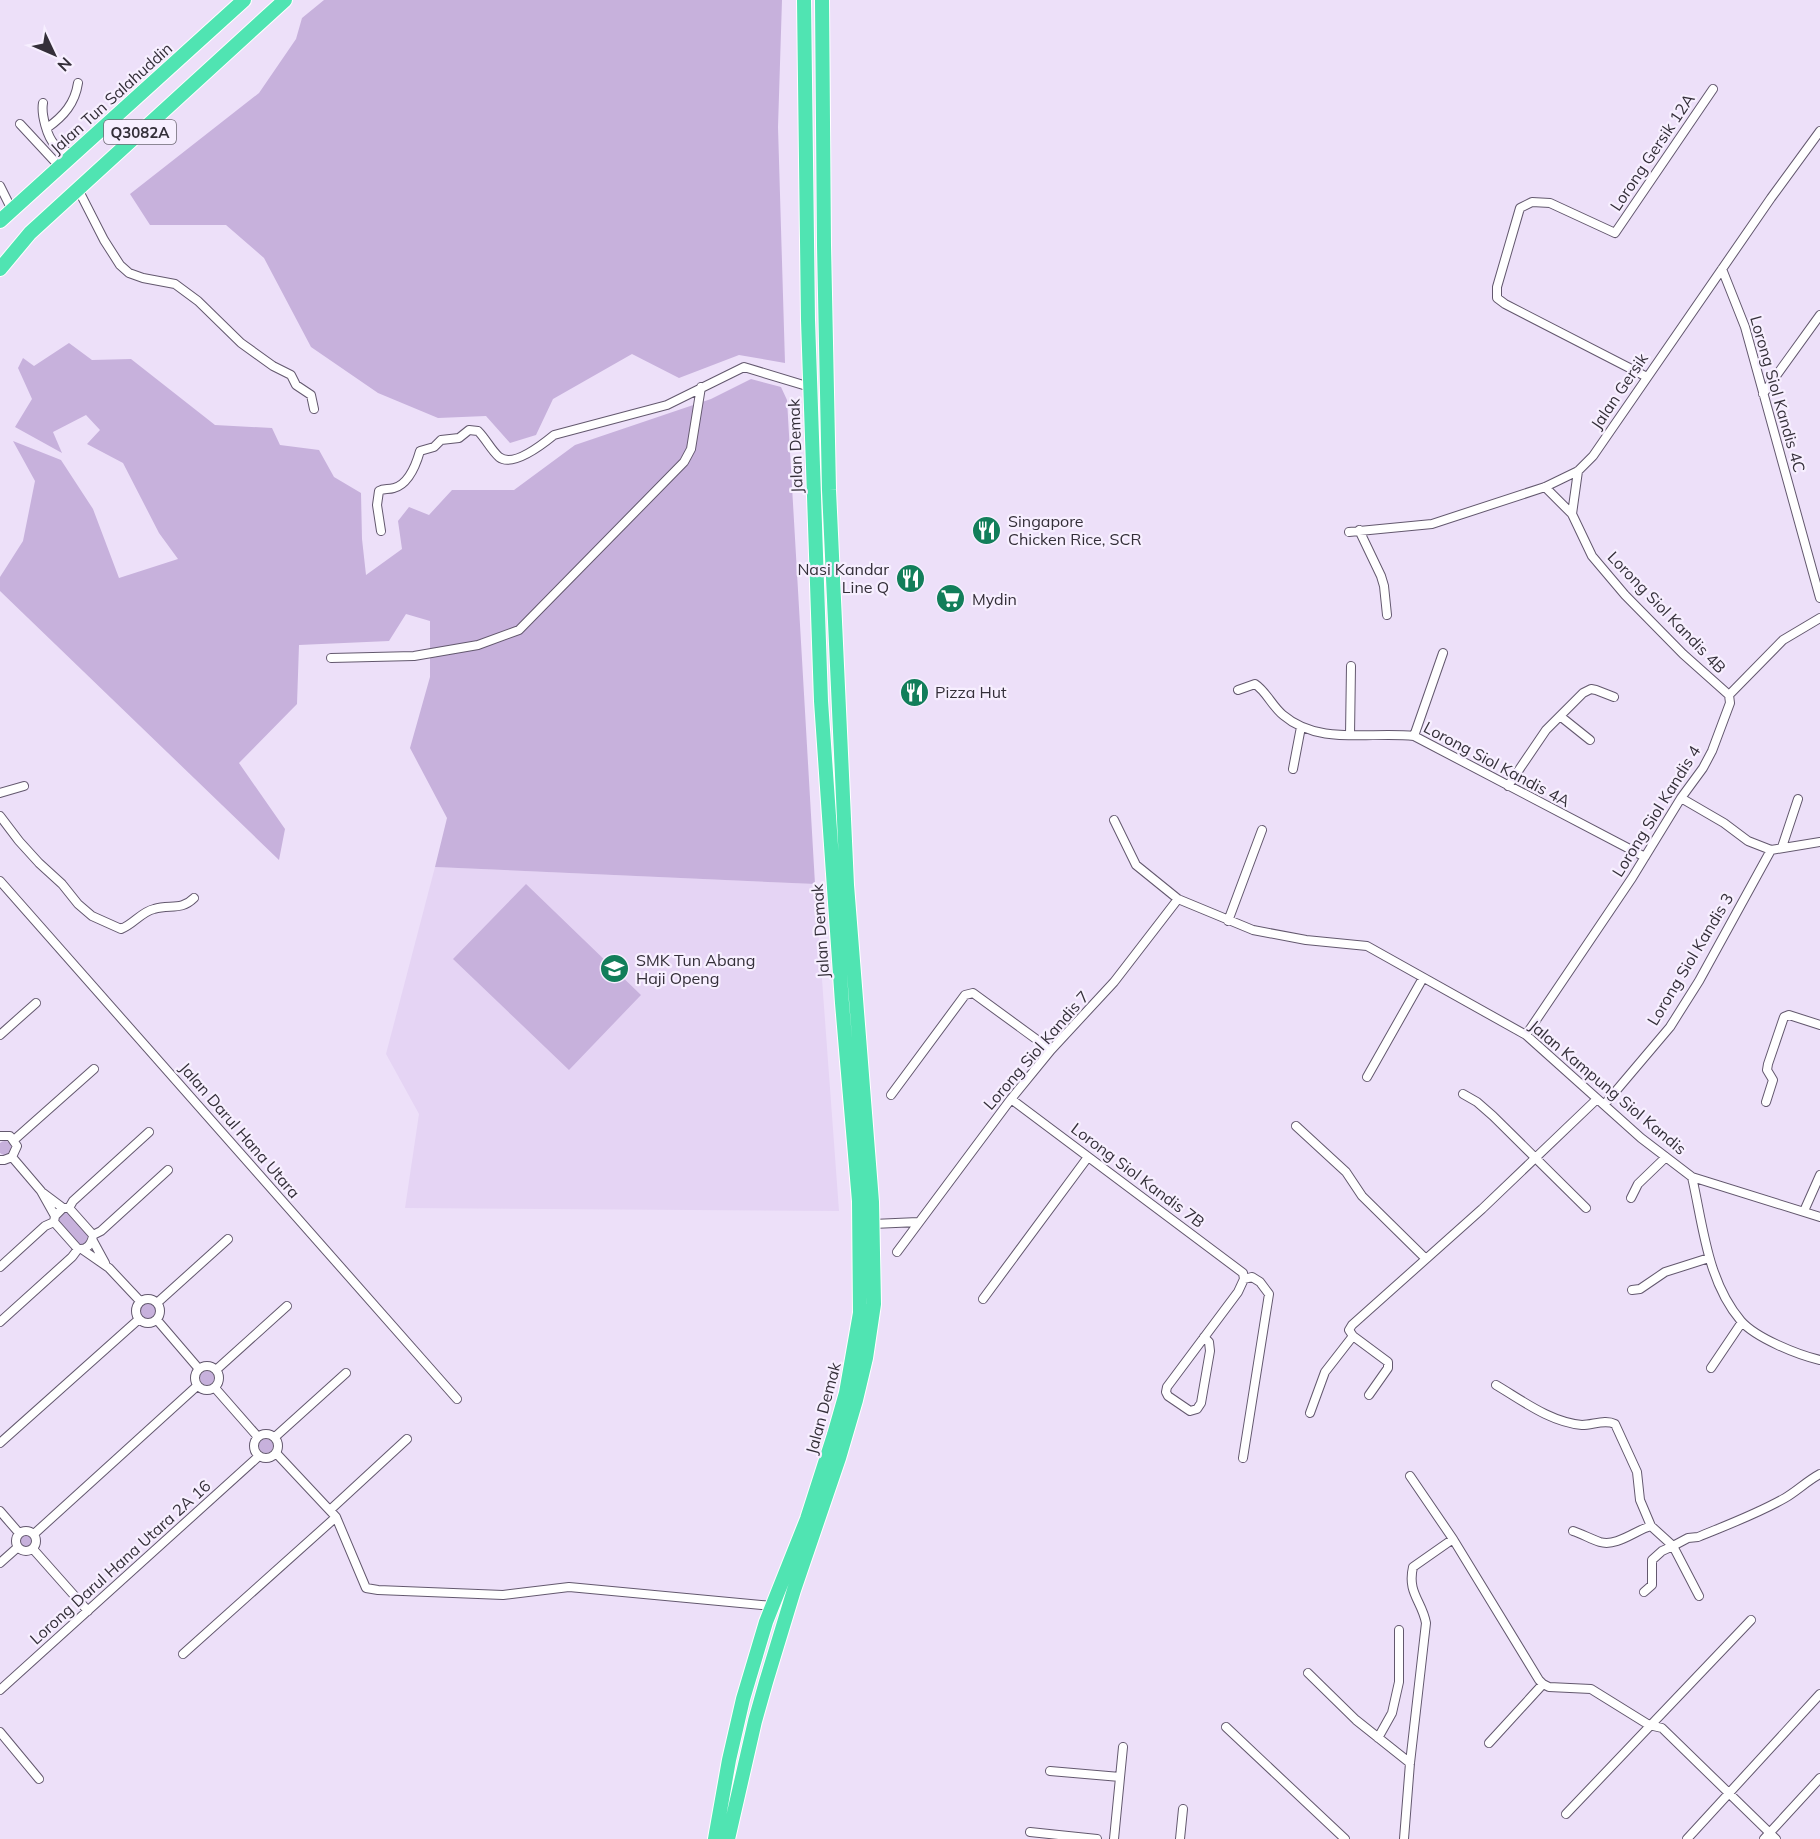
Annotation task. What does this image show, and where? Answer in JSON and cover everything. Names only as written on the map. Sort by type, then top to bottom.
[{"type":"highway","name":"Jalan Tun Salahuddin","points":[[0,221],[243,0]]},
{"type":"highway","name":"Q3082A","points":[[0,269],[30,233],[285,0]]},
{"type":"highway","name":"Jalan Demak","points":[[715,1839],[729,1760],[744,1700],[772,1606],[807,1519],[834,1435],[846,1393],[860,1312],[859,1201],[842,1003],[821,701],[810,387],[804,0]]},
{"type":"highway","name":"Jalan Demak","points":[[728,1839],[755,1721],[794,1590],[842,1448],[866,1358],[874,1304],[873,1224],[847,885],[829,490],[822,0]]},
{"type":"street","points":[[47,128],[70,106],[75,98],[78,83]]},
{"type":"street","name":"Lorong Gersik 12A","points":[[1647,377],[1497,298],[1497,287],[1520,208],[1532,202],[1550,202],[1615,233],[1713,89]]},
{"type":"street","points":[[43,102],[43,117],[56,147],[73,153]]},
{"type":"street","points":[[20,124],[58,166]]},
{"type":"street","name":"Jalan Gersik","points":[[1387,615],[1381,576],[1354,531],[1432,524],[1545,487],[1578,471],[1593,456],[1820,131]]},
{"type":"street","points":[[0,186],[12,210]]},
{"type":"street","points":[[78,189],[104,240],[120,265],[129,273],[175,284],[189,294],[241,343],[273,366],[291,375],[296,385],[311,395],[314,409]]},
{"type":"street","name":"Lorong Siol Kandis 4C","points":[[1722,269],[1745,327],[1820,598]]},
{"type":"street","points":[[1763,394],[1820,315]]},
{"type":"street","points":[[381,531],[377,504],[379,491],[398,487],[405,482],[417,462],[420,451],[434,447],[441,440],[459,438],[473,429],[483,436],[498,456],[512,461],[543,445],[554,435],[667,405],[744,367],[810,387]]},
{"type":"street","points":[[331,658],[414,656],[478,645],[500,639],[519,630],[684,462],[691,449],[701,387]]},
{"type":"street","points":[[1572,514],[1578,471]]},
{"type":"street","points":[[1545,487],[1572,514]]},
{"type":"street","name":"Lorong Siol Kandis 4B","points":[[1572,514],[1592,556],[1625,595],[1683,654],[1730,695]]},
{"type":"street","name":"Lorong Siol Kandis 4","points":[[1526,1035],[1709,758],[1730,703],[1730,695],[1783,640],[1820,618]]},
{"type":"street","points":[[1414,736],[1443,653]]},
{"type":"street","points":[[1350,735],[1351,666]]},
{"type":"street","name":"Lorong Siol Kandis 4A","points":[[1238,690],[1255,684],[1282,715],[1300,727],[1334,736],[1414,736],[1645,857]]},
{"type":"street","points":[[1508,786],[1546,730],[1586,690],[1596,690],[1614,698]]},
{"type":"street","points":[[1560,716],[1590,740]]},
{"type":"street","points":[[1293,769],[1300,727]]},
{"type":"street","points":[[0,793],[24,786]]},
{"type":"street","points":[[1681,798],[1724,823],[1748,841],[1771,850],[1820,842]]},
{"type":"street","points":[[1782,847],[1798,799]]},
{"type":"street","points":[[0,816],[39,864],[62,884],[78,904],[92,916],[111,925],[122,929],[155,908],[186,906],[194,898]]},
{"type":"street","name":"Jalan Kampung Siol Kandis","points":[[1114,820],[1136,865],[1178,899],[1253,930],[1306,940],[1367,946],[1526,1035],[1604,1105],[1692,1177],[1820,1216]]},
{"type":"street","points":[[1228,921],[1262,830]]},
{"type":"street","name":"Lorong Siol Kandis 3","points":[[1604,1105],[1670,1026],[1699,981],[1771,850]]},
{"type":"street","name":"Jalan Darul Hana Utara","points":[[0,881],[458,1399]]},
{"type":"street","name":"Lorong Siol Kandis 7","points":[[897,1252],[1011,1099],[1051,1050],[1114,982],[1178,899]]},
{"type":"street","points":[[1367,1077],[1423,978]]},
{"type":"street","points":[[891,1095],[965,995],[973,993],[1051,1050]]},
{"type":"street","points":[[0,1035],[36,1003]]},
{"type":"street","points":[[1766,1102],[1773,1080],[1767,1070],[1768,1064],[1784,1017],[1789,1016],[1820,1025]]},
{"type":"street","points":[[14,1140],[94,1069]]},
{"type":"street","points":[[1464,1094],[1477,1102],[1586,1208]]},
{"type":"street","name":"Lorong Siol Kandis 7B","points":[[1011,1099],[1243,1273],[1244,1279],[1252,1277],[1260,1282],[1269,1294],[1243,1458]]},
{"type":"street","points":[[1369,1395],[1388,1368],[1388,1362],[1353,1336],[1349,1330],[1352,1325],[1597,1099]]},
{"type":"street","points":[[1296,1126],[1346,1172],[1362,1196],[1426,1259]]},
{"type":"street","points":[[0,1267],[149,1132]]},
{"type":"street","points":[[0,1136],[6,1135],[14,1140],[16,1150],[12,1157],[0,1160]]},
{"type":"street","points":[[12,1157],[41,1191],[66,1208],[93,1238],[109,1268]]},
{"type":"street","points":[[983,1299],[1088,1157]]},
{"type":"street","points":[[1631,1198],[1638,1184],[1666,1157]]},
{"type":"street","points":[[0,1322],[168,1170]]},
{"type":"street","points":[[1804,1211],[1820,1175]]},
{"type":"street","points":[[1692,1177],[1709,1258],[1724,1295],[1742,1322],[1775,1344],[1820,1360]]},
{"type":"street","points":[[41,1191],[54,1219],[80,1250],[109,1268],[140,1301]]},
{"type":"street","points":[[873,1224],[918,1222]]},
{"type":"street","points":[[157,1303],[228,1239]]},
{"type":"street","points":[[1632,1290],[1640,1289],[1665,1272],[1709,1258]]},
{"type":"street","points":[[1204,1337],[1209,1341],[1210,1351],[1201,1403],[1197,1409],[1190,1411],[1168,1396],[1167,1387],[1204,1337],[1238,1292],[1244,1279]]},
{"type":"street","points":[[148,1298],[157,1303],[160,1312],[157,1320],[146,1323],[138,1320],[135,1312],[140,1301],[148,1298]]},
{"type":"street","points":[[216,1370],[287,1306]]},
{"type":"street","points":[[0,1443],[138,1320]]},
{"type":"street","points":[[157,1320],[199,1369]]},
{"type":"street","points":[[1711,1368],[1742,1322]]},
{"type":"street","points":[[1310,1413],[1325,1372],[1353,1336]]},
{"type":"street","points":[[207,1366],[216,1370],[219,1380],[214,1388],[204,1390],[197,1386],[195,1375],[199,1369],[207,1366]]},
{"type":"street","points":[[275,1437],[346,1373]]},
{"type":"street","points":[[1496,1385],[1536,1410],[1552,1417],[1584,1425],[1610,1422],[1615,1424],[1637,1472],[1640,1500],[1651,1526],[1673,1546],[1699,1596]]},
{"type":"street","points":[[34,1534],[197,1386]]},
{"type":"street","points":[[214,1388],[258,1437]]},
{"type":"street","points":[[267,1434],[275,1437],[278,1443],[276,1453],[268,1458],[259,1456],[254,1446],[258,1437],[267,1434]]},
{"type":"street","points":[[330,1510],[407,1439]]},
{"type":"street","points":[[276,1453],[336,1517],[366,1587],[378,1590],[503,1595],[569,1587],[772,1606]]},
{"type":"street","name":"Lorong Darul Hana Utara 2A 16","points":[[0,1690],[259,1456]]},
{"type":"street","points":[[1644,1592],[1652,1585],[1652,1560],[1662,1551],[1688,1538],[1698,1537],[1754,1514],[1787,1497],[1802,1484],[1820,1474]]},
{"type":"street","points":[[1410,1476],[1453,1539],[1543,1684],[1549,1687],[1591,1689],[1649,1725],[1662,1728],[1770,1837],[1820,1778]]},
{"type":"street","points":[[0,1512],[19,1533]]},
{"type":"street","points":[[183,1654],[336,1517]]},
{"type":"street","points":[[1573,1531],[1607,1543],[1651,1526]]},
{"type":"street","points":[[19,1533],[27,1531],[34,1534],[36,1540],[33,1549]]},
{"type":"street","points":[[19,1533],[16,1541],[18,1547],[23,1551],[33,1549]]},
{"type":"street","points":[[1404,1839],[1426,1623],[1425,1616],[1414,1596],[1411,1575],[1413,1567],[1453,1539]]},
{"type":"street","points":[[0,1563],[18,1547]]},
{"type":"street","points":[[33,1549],[88,1611]]},
{"type":"street","points":[[1566,1814],[1751,1620]]},
{"type":"street","points":[[1378,1738],[1392,1713],[1399,1682],[1400,1630]]},
{"type":"street","points":[[1308,1673],[1356,1720],[1410,1763]]},
{"type":"street","points":[[1489,1743],[1543,1684]]},
{"type":"street","points":[[1687,1839],[1820,1694]]},
{"type":"street","points":[[1226,1727],[1345,1839]]},
{"type":"street","points":[[0,1732],[39,1779]]},
{"type":"street","points":[[1114,1839],[1123,1747]]},
{"type":"street","points":[[1050,1771],[1120,1777]]},
{"type":"street","points":[[1180,1839],[1183,1809]]},
{"type":"street","points":[[1030,1832],[1097,1839]]},
{"type":"shaded area","points":[[324,0],[782,0],[778,127],[785,363],[739,355],[679,378],[632,354],[553,399],[536,435],[510,443],[486,416],[438,418],[378,393],[311,347],[264,258],[226,225],[150,225],[130,194],[259,93],[296,39],[302,18]]},
{"type":"shaded area","points":[[69,343],[92,360],[131,359],[215,425],[272,428],[280,445],[319,450],[334,477],[361,493],[362,539],[366,575],[402,549],[398,521],[409,507],[429,515],[452,490],[514,490],[575,445],[711,399],[751,379],[781,387],[787,400],[815,884],[435,867],[447,818],[410,748],[430,677],[430,621],[406,614],[389,641],[299,645],[297,704],[239,763],[285,829],[279,860],[0,591],[0,577],[23,541],[35,481],[13,441],[61,460],[93,509],[119,578],[178,559],[159,533],[123,463],[87,444],[100,430],[86,415],[53,432],[62,453],[15,427],[32,399],[18,368],[23,358],[34,366]]},
{"type":"shaded area","name":"SMK Tun Abang Haji Openg","points":[[435,867],[815,884],[839,1211],[405,1208],[419,1114],[386,1054]]},
{"type":"shaded area","points":[[526,884],[641,995],[569,1070],[453,959]]},
{"type":"shaded area","points":[[5,1141],[10,1143],[12,1148],[10,1153],[5,1155],[0,1153],[-2,1148],[0,1143]]},
{"type":"shaded area","points":[[64,1212],[70,1213],[88,1234],[86,1243],[83,1245],[77,1244],[58,1222],[59,1216]]},
{"type":"shaded area","points":[[148,1303],[156,1311],[148,1319],[140,1311]]},
{"type":"shaded area","points":[[204,1371],[210,1371],[214,1378],[210,1385],[204,1385],[200,1381],[200,1375]]},
{"type":"shaded area","points":[[263,1439],[269,1439],[273,1446],[269,1453],[263,1453],[259,1449],[259,1443]]},
{"type":"shaded area","points":[[26,1533],[34,1541],[26,1549],[18,1541]]},
{"type":"place","name":"Singapore Chicken Rice, SCR","points":[[987,530]]},
{"type":"place","name":"Nasi Kandar Line Q","points":[[910,578]]},
{"type":"place","name":"Mydin","points":[[951,599]]},
{"type":"place","name":"Pizza Hut","points":[[914,692]]},
{"type":"place","name":"SMK Tun Abang Haji Openg","points":[[615,969]]}]
